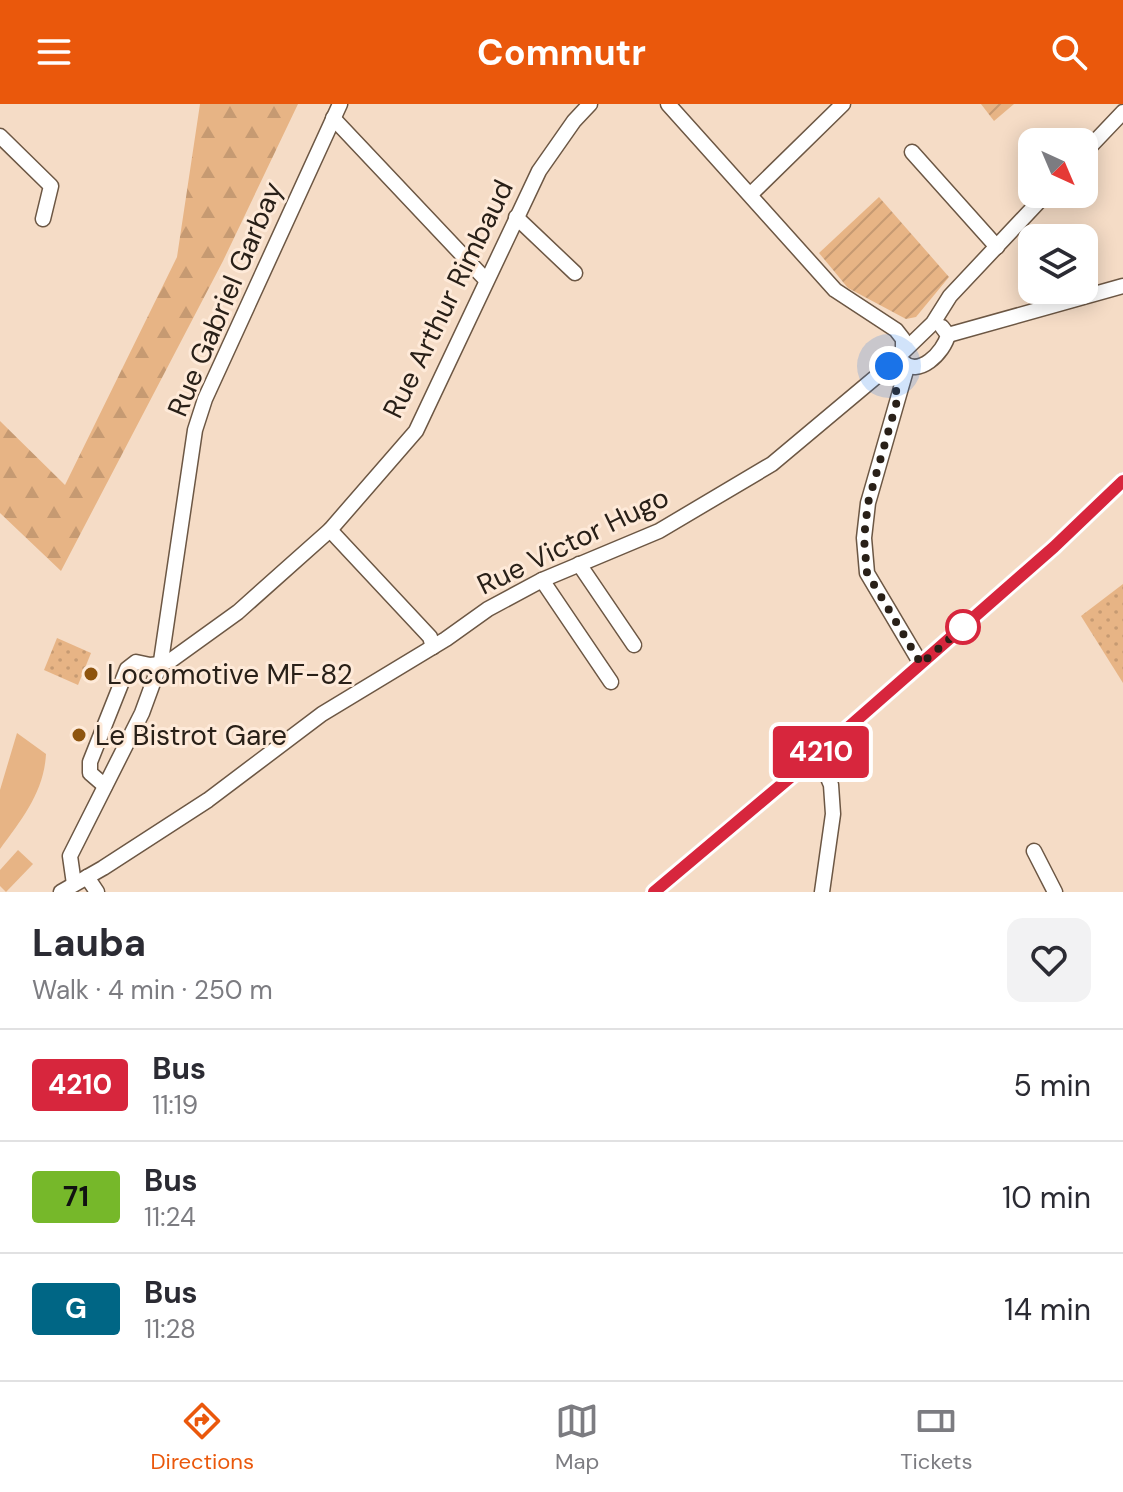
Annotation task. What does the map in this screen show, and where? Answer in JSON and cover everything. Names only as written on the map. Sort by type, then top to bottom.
[{"type":"street","name":"Rue Gabriel Garbay","points":[[74,884],[70,856],[142,713],[160,662],[195,430],[219,367],[340,104]]},
{"type":"street","points":[[567,104],[579,116]]},
{"type":"street","name":"Rue Arthur Rimbaud","points":[[105,786],[90,773],[90,762],[127,669],[136,662],[150,665],[170,661],[238,612],[330,530],[416,431],[539,171],[590,104]]},
{"type":"street","points":[[668,104],[835,290],[896,330],[903,339],[904,359],[899,394],[868,503],[864,538],[867,573],[921,664]]},
{"type":"street","points":[[751,194],[843,104]]},
{"type":"street","points":[[1098,138],[1123,112]]},
{"type":"street","points":[[333,118],[486,280]]},
{"type":"street","points":[[0,136],[51,186],[43,219]]},
{"type":"street","points":[[912,152],[997,247]]},
{"type":"street","points":[[904,359],[933,323],[943,305],[1033,208]]},
{"type":"street","points":[[516,217],[575,273]]},
{"type":"street","points":[[948,335],[1123,286]]},
{"type":"street","points":[[904,359],[915,368],[926,363],[945,346],[948,335],[942,326],[933,323]]},
{"type":"street","name":"Rue Victor Hugo","points":[[74,884],[208,800],[322,714],[433,647],[488,609],[542,580],[659,531],[772,464],[889,366],[904,359]]},
{"type":"street","points":[[876,377],[883,377],[899,394]]},
{"type":"street","points":[[654,892],[921,664],[1054,547],[1123,481]]},
{"type":"street","points":[[330,530],[429,636],[433,647]]},
{"type":"street","points":[[579,564],[634,645]]},
{"type":"street","points":[[542,580],[611,682]]},
{"type":"street","points":[[818,754],[831,785],[833,814],[822,892]]},
{"type":"street","points":[[1034,851],[1055,892]]},
{"type":"street","points":[[74,884],[97,892]]},
{"type":"green space","points":[[200,104],[298,104],[223,261],[61,571],[0,513],[0,421],[65,485],[177,257]]},
{"type":"green space","points":[[981,104],[1014,104],[994,121]]},
{"type":"green space","points":[[879,197],[949,277],[916,317],[906,319],[848,288],[819,253]]},
{"type":"green space","points":[[1123,584],[1123,683],[1081,616]]},
{"type":"green space","points":[[57,638],[91,653],[78,685],[44,670]]},
{"type":"green space","points":[[17,733],[46,754],[44,768],[36,793],[0,849],[0,790]]},
{"type":"green space","points":[[18,850],[33,864],[6,892],[0,886],[0,870]]},
{"type":"bus line","name":"4210","points":[[654,892],[818,754],[1054,547],[1123,481]]},
{"type":"place","name":"Locomotive MF-82","points":[[91,674]]},
{"type":"place","name":"Le Bistrot Gare","points":[[79,735]]},
{"type":"route","points":[[889,366],[876,377],[883,377],[899,394],[868,503],[864,538],[867,573],[921,664],[963,627]]}]
